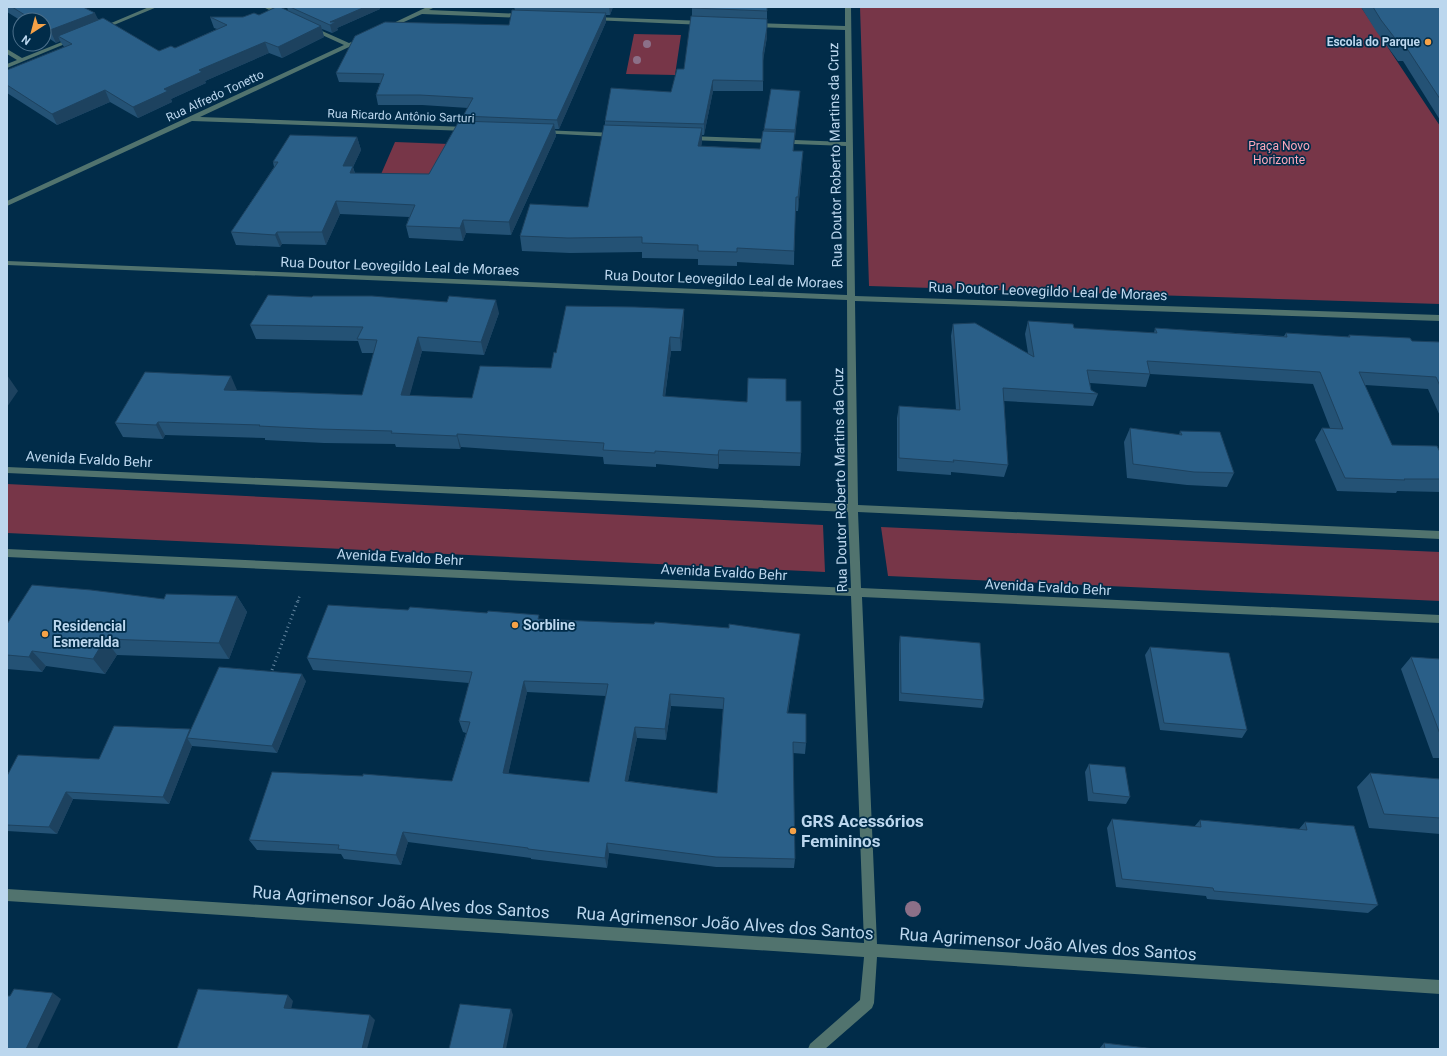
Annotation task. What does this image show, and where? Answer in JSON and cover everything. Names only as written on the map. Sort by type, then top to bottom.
[{"type":"street","points":[[95,31],[154,7]]},
{"type":"street","points":[[266,7],[294,20]]},
{"type":"street","points":[[378,32],[432,7]]},
{"type":"street","name":"Rua Doutor Roberto Martins da Cruz","points":[[815,1049],[867,1003],[870,951],[853,509],[848,7]]},
{"type":"street","points":[[421,12],[530,16]]},
{"type":"street","points":[[584,18],[709,23]]},
{"type":"street","points":[[748,24],[848,28]]},
{"type":"street","points":[[308,26],[349,45]]},
{"type":"street","name":"Rua Alfredo Tonetto","points":[[7,204],[193,119],[370,35]]},
{"type":"street","points":[[7,66],[80,37]]},
{"type":"street","points":[[7,51],[22,60]]},
{"type":"street","name":"Rua Ricardo Antônio Sarturi","points":[[193,119],[476,130]]},
{"type":"street","points":[[531,132],[626,135]]},
{"type":"street","points":[[682,138],[849,144]]},
{"type":"street","name":"Rua Doutor Leovegildo Leal de Moraes","points":[[7,264],[850,298],[1440,318]]},
{"type":"street","name":"Avenida Evaldo Behr","points":[[7,470],[1440,535]]},
{"type":"street","name":"Avenida Evaldo Behr","points":[[7,553],[1440,619]]},
{"type":"street","name":"Rua Agrimensor João Alves dos Santos","points":[[7,895],[1440,987]]},
{"type":"path","points":[[272,670],[300,595]]},
{"type":"green space","name":"Praça Novo Horizonte","points":[[860,7],[1361,7],[1440,126],[1440,304],[869,286]]},
{"type":"green space","points":[[634,34],[681,35],[675,75],[626,74]]},
{"type":"green space","points":[[395,142],[449,144],[428,197],[372,195]]},
{"type":"green space","points":[[7,484],[823,525],[825,572],[7,533]]},
{"type":"green space","points":[[881,527],[1440,552],[1440,601],[888,576]]},
{"type":"building","points":[[12,7],[83,7],[95,13],[52,29],[52,12],[20,12]]},
{"type":"building","points":[[276,7],[280,7],[321,26],[278,47],[265,42],[199,70],[202,72],[164,89],[168,91],[133,107],[105,90],[52,114],[7,85],[7,70],[72,44],[58,36],[103,18],[159,51],[171,46],[175,48],[227,25],[210,17],[243,17],[254,13],[259,15]]},
{"type":"building","points":[[290,7],[365,7],[330,22],[336,22],[330,25]]},
{"type":"building","points":[[767,7],[767,11],[692,8]]},
{"type":"building","points":[[1373,7],[1440,7],[1440,99],[1408,50],[1404,50]]},
{"type":"building","points":[[512,10],[606,13],[557,120],[463,116],[473,98],[420,95],[376,95],[384,74],[336,73],[355,36],[385,22],[509,25]]},
{"type":"building","points":[[691,16],[767,19],[763,53],[763,81],[713,80],[704,124],[605,121],[611,88],[671,92],[677,69],[684,69]]},
{"type":"building","points":[[771,89],[800,91],[795,130],[764,129]]},
{"type":"building","points":[[459,121],[554,124],[509,222],[463,220],[460,228],[406,226],[415,205],[336,201],[322,232],[277,232],[275,235],[231,232],[278,162],[273,162],[290,135],[357,137],[343,166],[353,166],[350,173],[429,174]]},
{"type":"building","points":[[604,125],[702,128],[698,146],[760,149],[763,131],[795,132],[793,151],[803,151],[798,197],[796,197],[794,251],[737,248],[737,252],[698,251],[698,245],[642,243],[642,237],[568,238],[520,236],[530,204],[588,207]]},
{"type":"building","points":[[268,295],[312,297],[372,296],[447,302],[449,296],[496,300],[481,342],[418,337],[401,395],[472,398],[480,366],[551,368],[554,352],[556,353],[566,306],[684,309],[680,338],[670,337],[663,396],[747,402],[748,378],[786,379],[786,401],[801,401],[801,453],[719,450],[718,455],[655,451],[655,453],[603,450],[604,443],[457,434],[457,436],[391,433],[392,431],[259,426],[260,425],[158,422],[156,425],[115,423],[145,372],[231,376],[224,390],[362,395],[377,340],[357,339],[363,327],[250,325]]},
{"type":"building","points":[[1028,321],[1073,324],[1074,328],[1157,333],[1155,328],[1287,337],[1286,333],[1350,337],[1349,335],[1410,338],[1412,341],[1440,342],[1440,386],[1436,377],[1359,372],[1392,445],[1437,446],[1440,452],[1440,479],[1404,479],[1405,480],[1345,478],[1322,428],[1343,429],[1320,372],[1147,361],[1150,374],[1087,370],[1091,390],[1098,394],[1003,388],[1008,465],[953,460],[954,462],[899,458],[899,406],[960,410],[953,324],[975,323],[1034,357]]},
{"type":"building","points":[[1130,428],[1182,435],[1180,431],[1220,432],[1234,473],[1194,472],[1133,464]]},
{"type":"building","points":[[32,585],[91,590],[164,599],[166,594],[237,596],[219,643],[105,639],[93,659],[32,651],[29,657],[7,655],[7,624]]},
{"type":"building","points":[[328,605],[408,610],[410,607],[487,613],[488,611],[539,615],[538,619],[654,624],[655,622],[729,628],[729,624],[800,634],[787,713],[806,714],[806,743],[793,742],[795,859],[716,857],[607,843],[605,858],[403,832],[396,855],[338,849],[339,845],[249,840],[272,772],[363,776],[363,774],[452,781],[470,722],[459,721],[472,672],[307,658]],"holes":[[[524,681],[608,684],[589,782],[503,773]],[[670,694],[724,698],[717,793],[625,781],[635,727],[665,729]]]},
{"type":"building","points":[[900,636],[980,643],[984,700],[901,693]]},
{"type":"building","points":[[1150,647],[1229,653],[1247,730],[1164,723]]},
{"type":"building","points":[[1411,657],[1440,659],[1440,734]]},
{"type":"building","points":[[219,667],[302,674],[272,746],[187,738]]},
{"type":"building","points":[[114,726],[190,729],[163,797],[66,792],[49,827],[7,825],[7,776],[18,755],[99,759]]},
{"type":"building","points":[[1089,764],[1125,767],[1130,797],[1093,793]]},
{"type":"building","points":[[1370,773],[1440,779],[1440,818],[1384,814]]},
{"type":"building","points":[[1112,819],[1201,827],[1200,820],[1307,830],[1305,822],[1354,826],[1378,905],[1214,891],[1213,888],[1122,879]]},
{"type":"building","points":[[14,989],[53,993],[26,1049],[7,1049],[7,996],[10,996]]},
{"type":"building","points":[[198,989],[288,995],[284,1008],[370,1015],[362,1049],[177,1049]]},
{"type":"building","points":[[460,1004],[511,1009],[503,1049],[449,1049]]},
{"type":"building","points":[[1104,1043],[1155,1049],[1105,1049]]},
{"type":"place","name":"Escola do Parque","points":[[1428,42]]},
{"type":"place","name":"Sorbline","points":[[515,625]]},
{"type":"place","name":"Residencial Esmeralda","points":[[45,634]]},
{"type":"place","name":"GRS Acessórios Femininos","points":[[793,831]]}]
